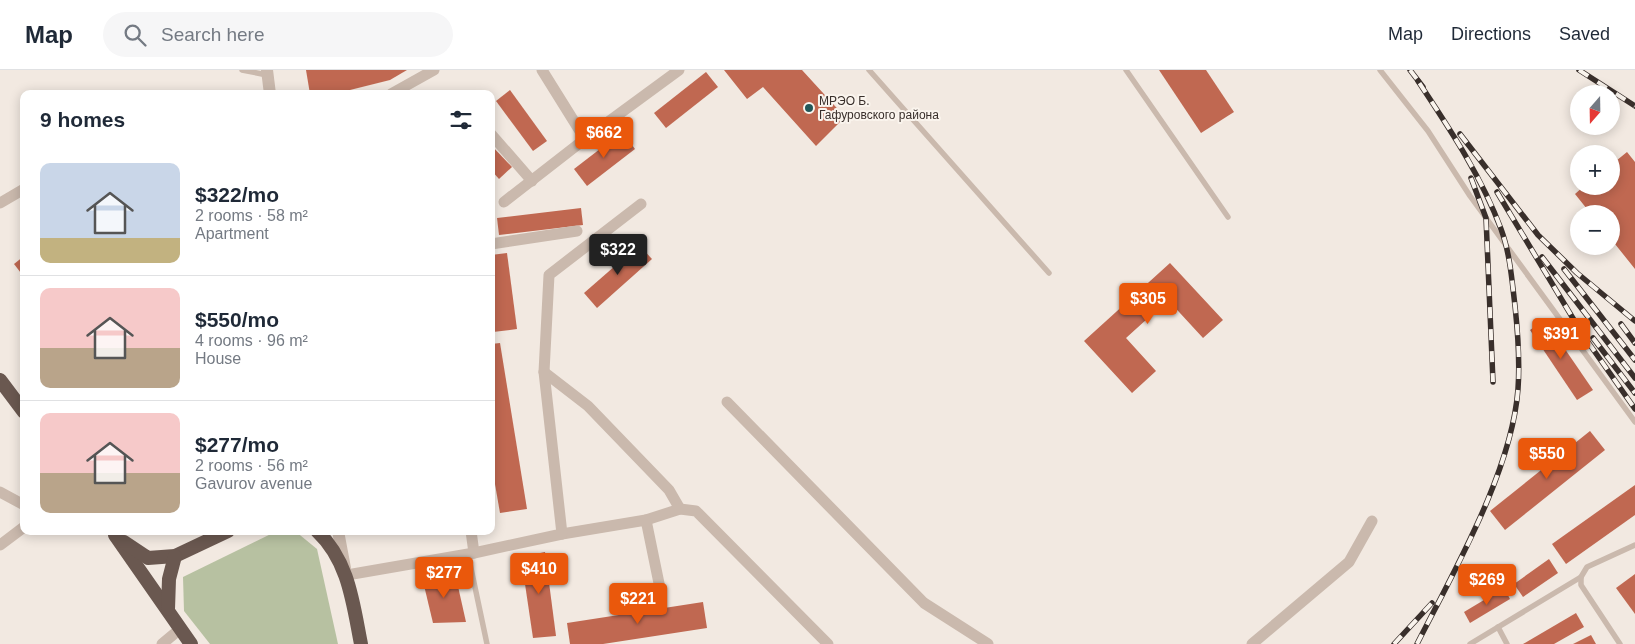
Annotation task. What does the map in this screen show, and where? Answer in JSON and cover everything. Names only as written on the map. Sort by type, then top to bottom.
[{"type":"highway","points":[[0,380],[20,407]]},
{"type":"highway","points":[[114,535],[192,644]]},
{"type":"highway","points":[[116,535],[148,558],[175,556],[220,535]]},
{"type":"highway","points":[[320,535],[332,549],[346,575],[361,644]]},
{"type":"highway","points":[[168,609],[169,579],[175,556]]},
{"type":"street","points":[[398,90],[434,70]]},
{"type":"street","points":[[542,70],[585,139]]},
{"type":"street","points":[[504,202],[585,139],[679,70]]},
{"type":"street","points":[[268,73],[270,90]]},
{"type":"street","points":[[495,139],[532,181]]},
{"type":"street","points":[[0,203],[20,191]]},
{"type":"street","points":[[562,534],[544,372],[549,275],[641,204]]},
{"type":"street","points":[[495,243],[577,231]]},
{"type":"street","points":[[544,372],[588,406],[668,490],[680,509]]},
{"type":"street","points":[[727,402],[924,602],[988,644]]},
{"type":"street","points":[[0,492],[20,502]]},
{"type":"street","points":[[339,535],[346,575],[471,554],[562,534],[646,520],[680,509],[696,511],[828,644]]},
{"type":"street","points":[[646,520],[661,593]]},
{"type":"street","points":[[1252,644],[1349,562],[1372,521]]},
{"type":"street","points":[[0,545],[20,530]]},
{"type":"street","points":[[471,535],[471,554]]},
{"type":"street","points":[[162,644],[180,629]]},
{"type":"lane","points":[[242,70],[268,73]]},
{"type":"lane","points":[[869,70],[1049,273]]},
{"type":"lane","points":[[1126,70],[1228,217]]},
{"type":"lane","points":[[1380,70],[1428,131],[1470,196],[1635,422]]},
{"type":"lane","points":[[1470,644],[1581,577],[1587,567],[1635,546]]},
{"type":"lane","points":[[471,554],[487,644]]},
{"type":"lane","points":[[1581,577],[1581,586],[1620,644]]},
{"type":"lane","points":[[1498,627],[1506,644]]},
{"type":"green space","points":[[269,535],[300,535],[317,549],[338,644],[210,644],[184,611],[183,577]]},
{"type":"building","points":[[306,70],[407,70],[390,80],[350,90],[309,90]]},
{"type":"building","name":"МРЭО Б. Гафуровского района","points":[[724,70],[802,70],[845,117],[816,146],[763,87],[747,99]]},
{"type":"building","points":[[1159,70],[1206,70],[1234,112],[1201,133]]},
{"type":"building","points":[[706,72],[718,87],[666,128],[654,113]]},
{"type":"building","points":[[510,90],[547,141],[533,151],[496,101]]},
{"type":"building","points":[[622,132],[635,149],[587,186],[574,169]]},
{"type":"building","points":[[495,149],[512,167],[499,179],[495,174]]},
{"type":"building","points":[[1627,152],[1635,162],[1635,269],[1620,250],[1620,205],[1584,205],[1576,195],[1620,195],[1620,158]]},
{"type":"building","points":[[581,208],[583,225],[499,235],[497,218]]},
{"type":"building","points":[[639,245],[652,259],[597,308],[584,293]]},
{"type":"building","points":[[507,253],[517,329],[495,332],[495,254]]},
{"type":"building","points":[[20,259],[20,272],[14,264]]},
{"type":"building","points":[[1170,263],[1223,320],[1203,338],[1168,300],[1126,338],[1156,371],[1132,393],[1084,341]]},
{"type":"building","points":[[1545,320],[1593,390],[1577,400],[1530,330]]},
{"type":"building","points":[[500,343],[527,509],[500,513],[495,484],[495,344]]},
{"type":"building","points":[[1590,431],[1605,450],[1505,530],[1490,511]]},
{"type":"building","points":[[1635,485],[1635,515],[1566,564],[1552,544]]},
{"type":"building","points":[[545,552],[556,636],[533,638],[521,557]]},
{"type":"building","points":[[1549,559],[1558,573],[1523,597],[1514,584]]},
{"type":"building","points":[[455,573],[466,622],[433,623],[422,577]]},
{"type":"building","points":[[1635,574],[1635,614],[1616,588]]},
{"type":"building","points":[[1504,588],[1510,599],[1470,623],[1464,612]]},
{"type":"building","points":[[703,602],[707,628],[603,644],[570,644],[567,623]]},
{"type":"building","points":[[1576,613],[1584,627],[1554,644],[1523,644]]},
{"type":"building","points":[[1591,635],[1596,644],[1573,644]]},
{"type":"railway","points":[[1410,70],[1423,87]]},
{"type":"railway","points":[[1579,70],[1635,106]]},
{"type":"railway","points":[[1417,644],[1464,553],[1493,486],[1505,453],[1513,421],[1519,368],[1512,277],[1507,248],[1501,229],[1474,171],[1453,134],[1418,81]]},
{"type":"railway","points":[[1460,134],[1538,235],[1577,273],[1635,321]]},
{"type":"railway","points":[[1471,178],[1486,218],[1493,382]]},
{"type":"railway","points":[[1497,192],[1583,335],[1635,409]]},
{"type":"railway","points":[[1542,257],[1635,378]]},
{"type":"railway","points":[[1564,269],[1635,360]]},
{"type":"railway","points":[[1621,324],[1635,343]]},
{"type":"railway","points":[[1593,338],[1635,393]]},
{"type":"railway","points":[[1394,644],[1432,603]]},
{"type":"place","name":"МРЭО Б. Гафуровского района","points":[[809,108]]}]
